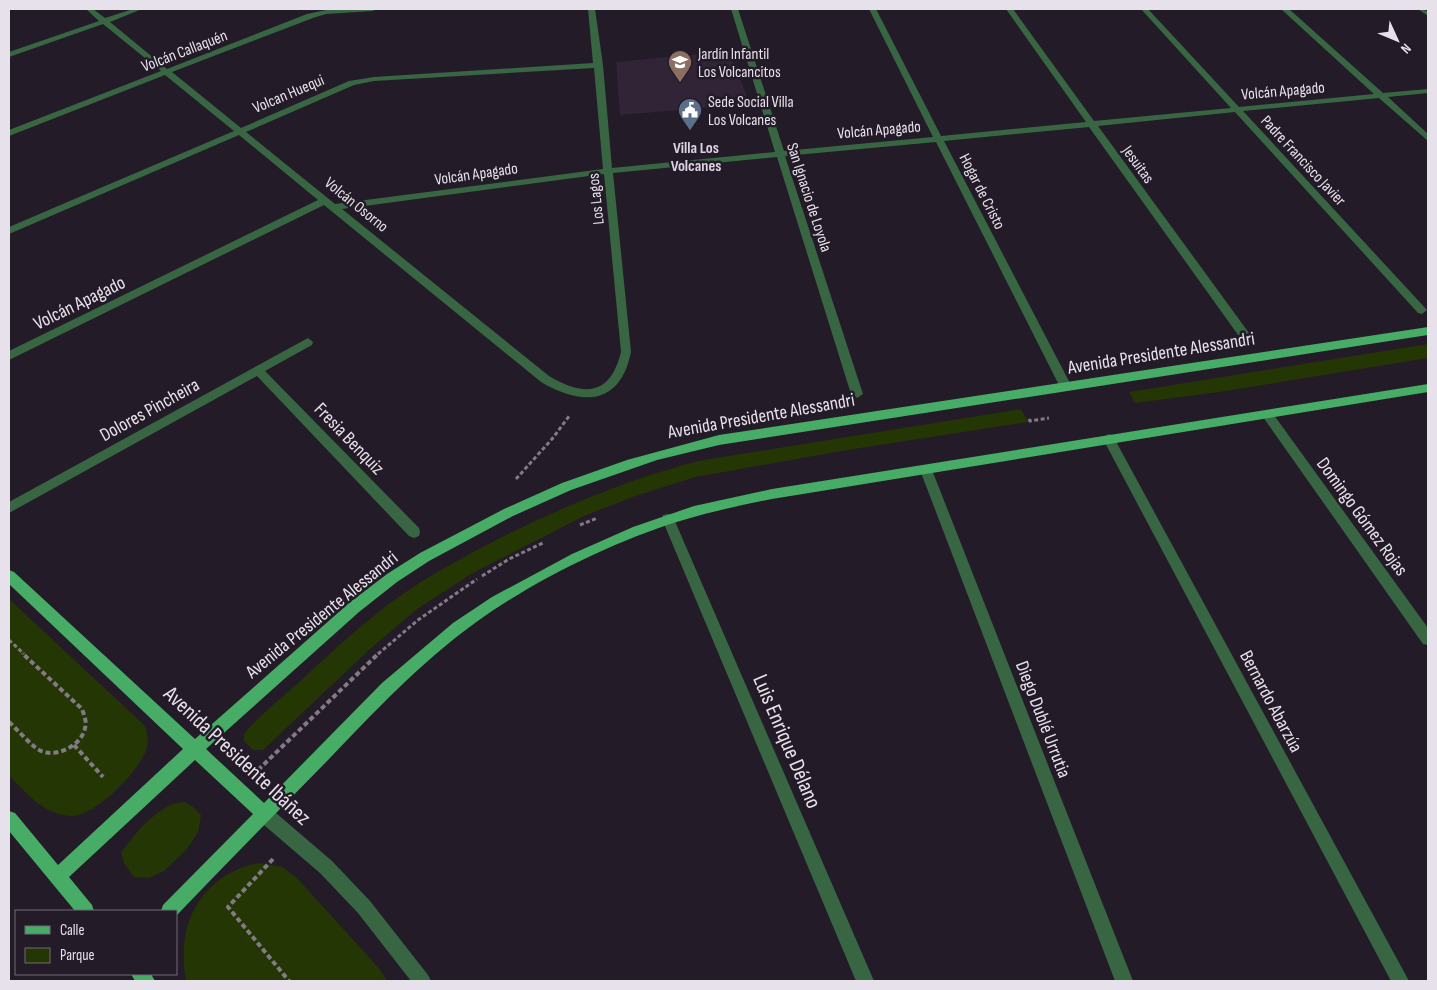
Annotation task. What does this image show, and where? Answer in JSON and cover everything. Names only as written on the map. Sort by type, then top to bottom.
[{"type":"main road","name":"Avenida Presidente Alessandri","points":[[57,877],[279,672],[392,578],[456,539],[564,487],[633,462],[719,440],[1428,331]]},
{"type":"main road","points":[[171,910],[386,688],[469,619],[515,590],[582,555],[668,519],[731,502],[1109,439],[1427,390]]},
{"type":"main road","name":"Avenida Presidente Ibáñez","points":[[9,576],[264,813]]},
{"type":"main road","points":[[9,819],[85,910]]},
{"type":"street","name":"Volcán Osorno","points":[[89,9],[168,71],[545,379],[563,390],[580,394]]},
{"type":"street","points":[[9,55],[139,9]]},
{"type":"street","name":"Volcán Callaquén","points":[[9,133],[310,16],[326,12],[373,9]]},
{"type":"street","name":"Los Lagos","points":[[580,394],[592,394],[603,390],[613,382],[619,376],[626,352],[592,9]]},
{"type":"street","name":"San Ignacio de Loyola","points":[[734,9],[857,394]]},
{"type":"street","name":"Hogar de Cristo","points":[[872,9],[1066,386]]},
{"type":"street","name":"Jesuitas","points":[[1009,9],[1245,336]]},
{"type":"street","name":"Padre Francisco Javier","points":[[1144,9],[1422,310]]},
{"type":"street","points":[[1285,9],[1428,138]]},
{"type":"street","points":[[1422,9],[1428,14]]},
{"type":"street","name":"Volcan Huequi","points":[[9,231],[344,85],[362,81],[599,65]]},
{"type":"street","name":"Volcán Apagado","points":[[9,356],[330,203],[607,171],[1428,91]]},
{"type":"street","name":"Dolores Pincheira","points":[[9,508],[308,342]]},
{"type":"street","name":"Fresia Benquiz","points":[[258,370],[414,532]]},
{"type":"street","name":"Domingo Gómez Rojas","points":[[1267,414],[1428,639]]},
{"type":"street","name":"Bernardo Abarzúa","points":[[1109,439],[1400,981]]},
{"type":"street","name":"Diego Dublé Urrutia","points":[[926,470],[1124,981]]},
{"type":"street","name":"Luis Enrique Délano","points":[[668,519],[865,981]]},
{"type":"street","name":"Avenida Presidente Ibáñez","points":[[264,813],[326,867],[364,907],[422,981]]},
{"type":"path","points":[[512,484],[552,439],[572,411],[580,394]]},
{"type":"path","points":[[9,640],[82,710],[87,724],[85,732],[74,745],[54,753],[40,751],[9,722]]},
{"type":"path","points":[[74,745],[103,777]]},
{"type":"path","points":[[289,981],[228,907],[293,837]]},
{"type":"shaded area","name":"Jardín Infantil Los Volcancitos","points":[[729,51],[750,104],[620,115],[616,62]]},
{"type":"green space","points":[[1428,344],[1428,358],[1219,392],[1135,403],[1129,392]]},
{"type":"green space","points":[[1021,409],[1028,422],[841,451],[696,477],[638,495],[584,516],[473,573],[417,609],[369,650],[263,750],[253,750],[244,741],[245,733],[260,717],[348,637],[389,604],[462,558],[572,505],[621,485],[698,461]]},
{"type":"green space","points":[[9,599],[144,725],[146,730],[148,738],[147,747],[127,779],[104,800],[81,814],[71,816],[52,812],[29,796],[9,775]]},
{"type":"green space","points":[[184,802],[201,815],[198,832],[188,848],[164,871],[149,878],[134,877],[124,863],[121,853],[136,833],[155,815],[171,805]]},
{"type":"green space","points":[[261,863],[282,867],[296,877],[378,967],[387,981],[187,981],[184,967],[185,941],[188,924],[195,909],[215,883],[244,867]]},
{"type":"place","name":"Jardín Infantil Los Volcancitos","points":[[680,83]]},
{"type":"place","name":"Sede Social Villa Los Volcanes","points":[[690,131]]},
{"type":"district","name":"Villa Los Volcanes","points":[[696,156]]}]
